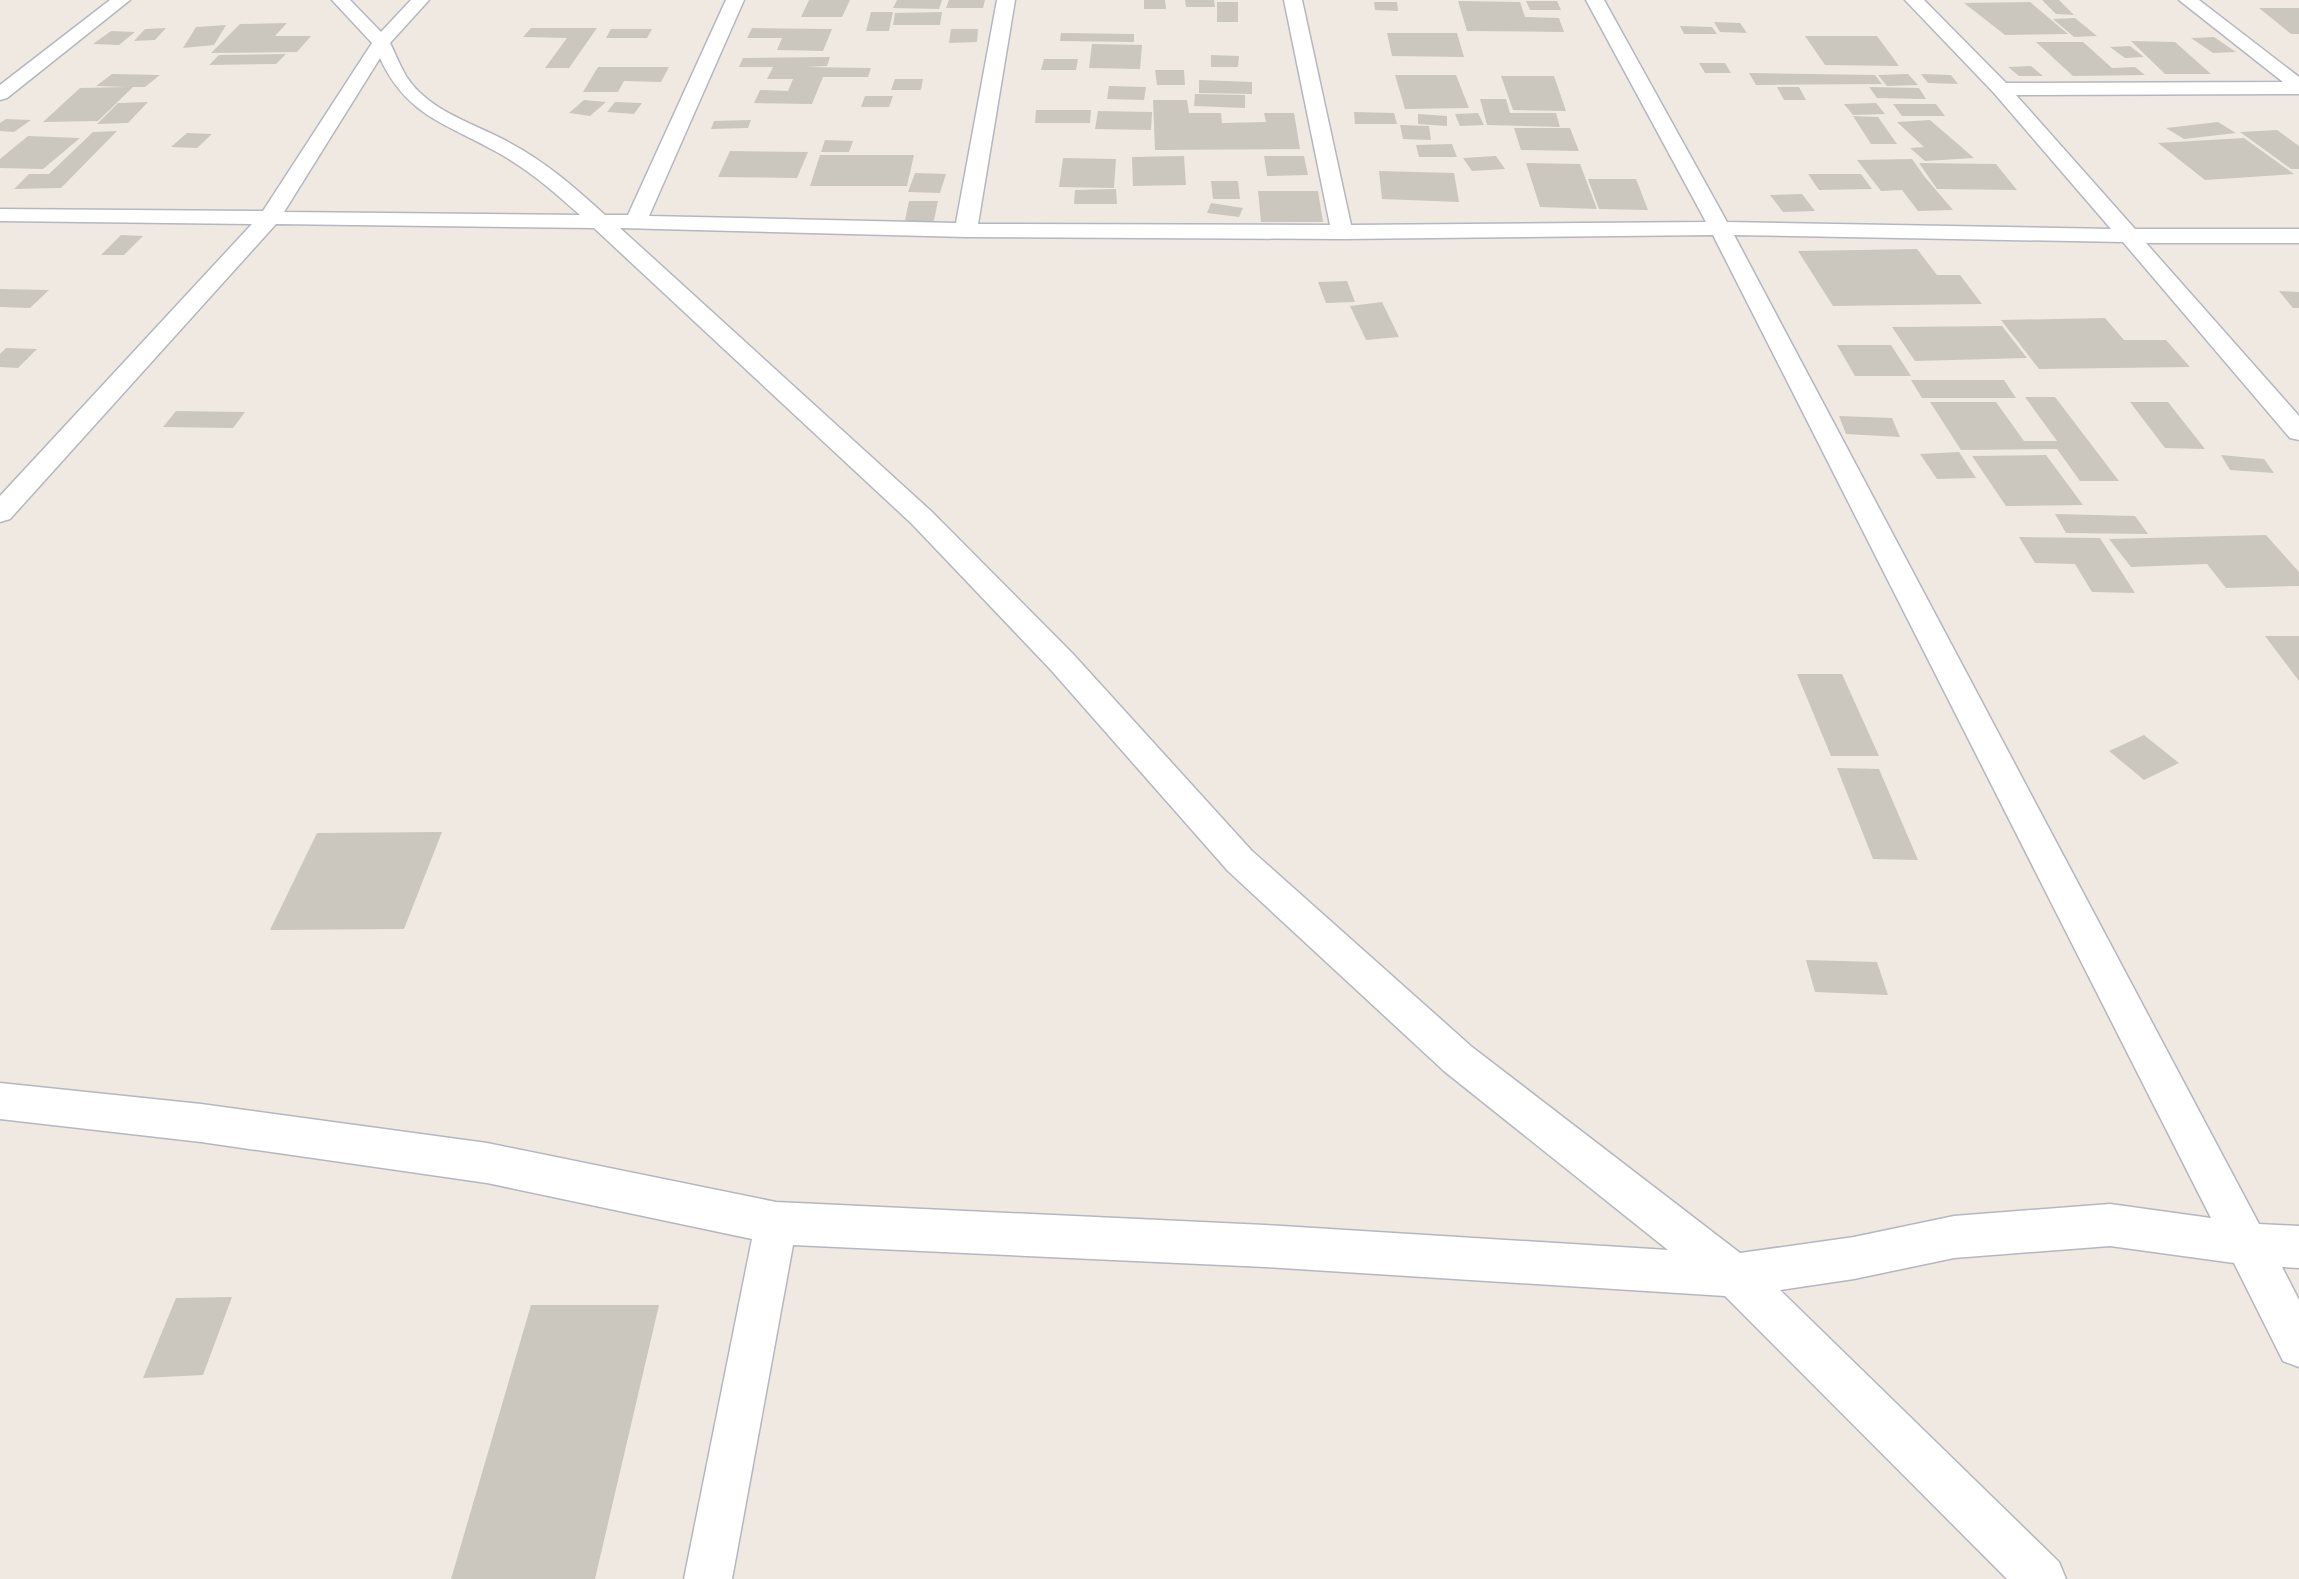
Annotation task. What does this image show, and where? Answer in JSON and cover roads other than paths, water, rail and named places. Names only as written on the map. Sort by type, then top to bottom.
[{"type":"street","points":[[0,94],[121,0]]},
{"type":"street","points":[[341,0],[381,42],[398,78],[414,97],[438,115],[503,147],[549,176],[600,222],[922,518],[1062,662],[1240,861],[1458,1059],[1734,1275],[2042,1579]]},
{"type":"street","points":[[0,513],[269,219],[381,42],[420,0]]},
{"type":"street","points":[[636,222],[735,0]]},
{"type":"street","points":[[966,230],[1006,0]]},
{"type":"street","points":[[1293,0],[1342,232]]},
{"type":"street","points":[[1595,0],[1720,228],[2299,1345]]},
{"type":"street","points":[[1914,0],[2001,89],[2299,432]]},
{"type":"street","points":[[2188,0],[2299,87]]},
{"type":"street","points":[[2001,89],[2299,87]]},
{"type":"street","points":[[0,215],[636,222],[966,230],[1342,232],[1720,228],[2128,236],[2299,236]]},
{"type":"street","points":[[2268,397],[2299,397]]},
{"type":"street","points":[[0,1101],[201,1123],[487,1163],[776,1222],[1265,1246],[1734,1275],[1854,1258],[1954,1237],[2110,1225],[2247,1244],[2299,1247]]},
{"type":"street","points":[[708,1579],[776,1222]]}]
